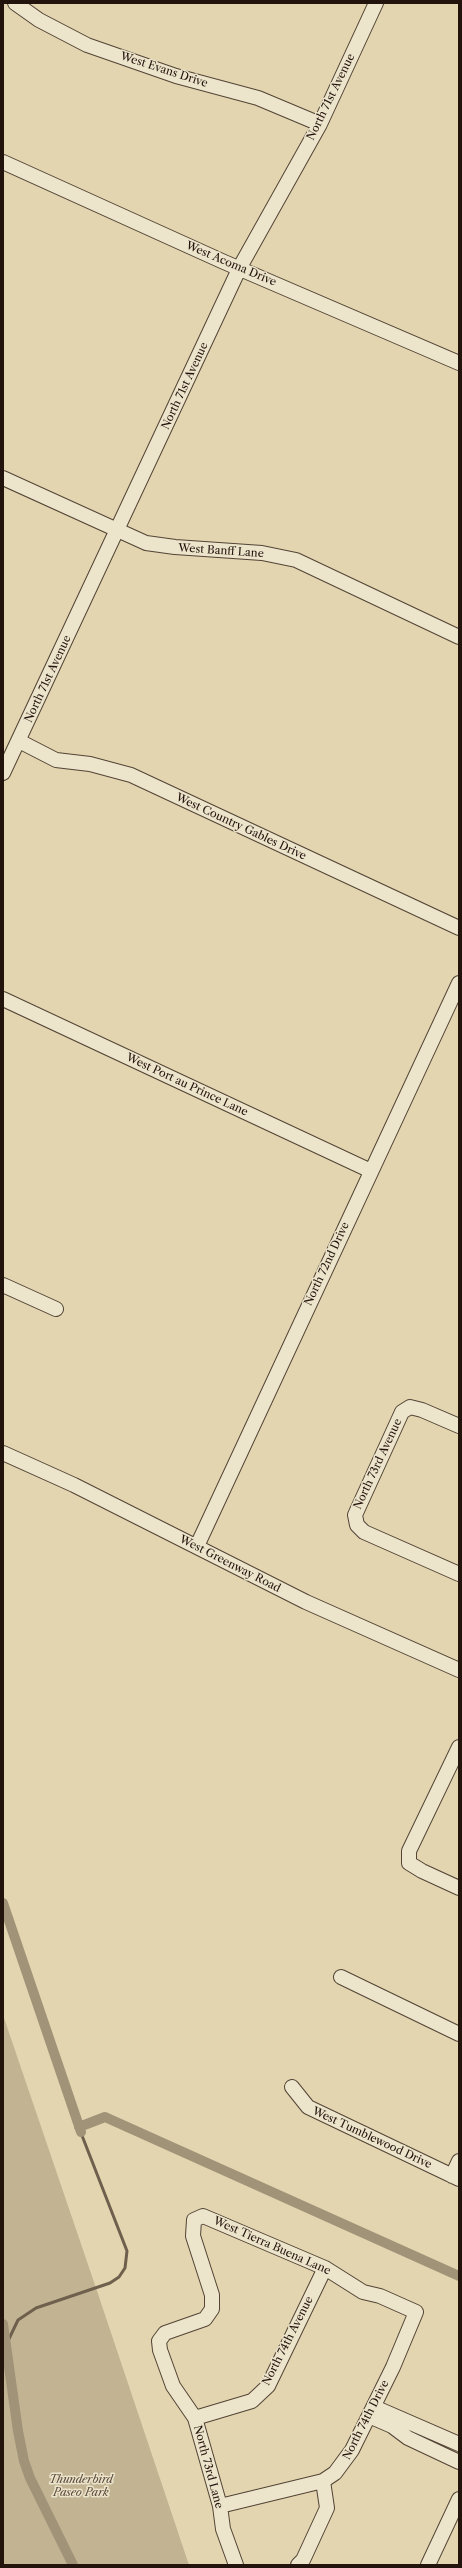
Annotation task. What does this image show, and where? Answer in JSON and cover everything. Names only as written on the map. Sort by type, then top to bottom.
[{"type":"street","name":"West Evans Drive","points":[[15,3],[39,20],[87,45],[176,76],[258,98],[320,124]]},
{"type":"street","name":"North 71st Avenue","points":[[3,773],[240,267],[320,124],[376,3]]},
{"type":"street","name":"West Acoma Drive","points":[[3,162],[459,363]]},
{"type":"street","name":"West Banff Lane","points":[[3,478],[146,543],[175,547],[262,553],[296,560],[459,637]]},
{"type":"street","name":"West Country Gables Drive","points":[[18,741],[56,760],[90,764],[131,775],[459,928]]},
{"type":"street","name":"North 72nd Drive","points":[[197,1546],[459,983]]},
{"type":"street","name":"West Port au Prince Lane","points":[[3,999],[371,1171]]},
{"type":"street","points":[[3,1285],[56,1309]]},
{"type":"street","name":"North 73rd Avenue","points":[[459,1426],[422,1410],[410,1407],[402,1412],[355,1515],[357,1525],[364,1532],[459,1574]]},
{"type":"street","name":"West Greenway Road","points":[[3,1453],[197,1546],[306,1602],[459,1670]]},
{"type":"street","points":[[459,1747],[409,1851],[409,1863],[422,1871],[459,1888]]},
{"type":"street","points":[[341,1977],[459,2034]]},
{"type":"street","name":"West Tumblewood Drive","points":[[292,2087],[308,2107],[456,2177]]},
{"type":"street","points":[[456,2177],[459,2162]]},
{"type":"street","name":"West Tierra Buena Lane","points":[[194,2220],[204,2216],[325,2268],[363,2292],[380,2296],[416,2312]]},
{"type":"street","name":"North 73rd Lane","points":[[194,2220],[193,2236],[212,2295],[212,2309],[205,2319],[165,2333],[159,2341],[160,2350],[174,2386],[195,2418],[220,2506],[223,2529],[236,2565]]},
{"type":"street","name":"North 74th Avenue","points":[[195,2418],[252,2401],[268,2386],[325,2268]]},
{"type":"street","name":"North 74th Drive","points":[[323,2481],[335,2473],[345,2462],[372,2411],[416,2312]]},
{"type":"street","points":[[372,2411],[415,2423],[459,2444]]},
{"type":"street","points":[[372,2411],[408,2438],[459,2462]]},
{"type":"street","points":[[408,2438],[415,2423]]},
{"type":"street","points":[[220,2506],[323,2481],[327,2508],[302,2560],[298,2565]]},
{"type":"street","points":[[428,2565],[459,2499]]},
{"type":"green space","name":"Thunderbird Paseo Park","points":[[3,2015],[95,2285],[189,2565],[3,2565]]},
{"type":"waterway","points":[[3,1903],[81,2132]]},
{"type":"waterway","points":[[79,2127],[105,2117],[459,2276]]},
{"type":"waterway","points":[[7,2343],[18,2320],[36,2308],[110,2283],[119,2277],[125,2268],[127,2251],[81,2133]]},
{"type":"waterway","points":[[3,2324],[18,2431],[24,2461],[30,2478],[73,2565]]}]
